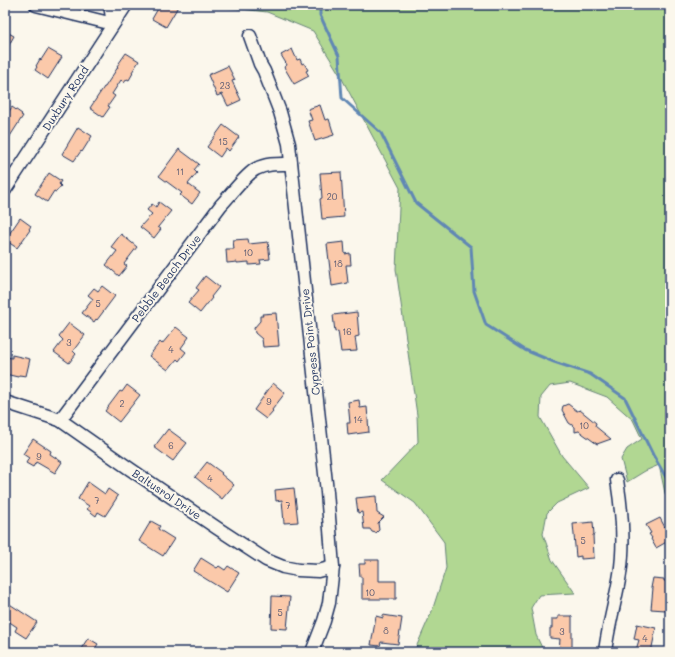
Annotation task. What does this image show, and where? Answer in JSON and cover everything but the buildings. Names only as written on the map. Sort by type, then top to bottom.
[{"type":"street","points":[[36,5],[113,24],[110,5]]},
{"type":"street","name":"Duxbury Road","points":[[5,190],[126,5]]},
{"type":"street","name":"Cypress Point Drive","points":[[250,36],[280,112],[289,144],[327,492],[333,567],[330,603],[312,652]]},
{"type":"street","name":"Pebble Beach Drive","points":[[60,420],[221,205],[251,172],[258,168],[274,164],[291,164]]},
{"type":"street","name":"Baltusrol Drive","points":[[5,402],[60,420],[266,560],[283,567],[298,570],[318,571],[333,567]]},
{"type":"street","points":[[605,652],[607,635],[620,574],[623,539],[617,480]]},
{"type":"green space","points":[[215,5],[670,5],[670,505],[665,493],[659,465],[645,471],[627,482],[621,459],[627,449],[642,439],[633,420],[607,397],[570,383],[550,386],[541,397],[540,417],[562,456],[589,488],[557,503],[547,513],[543,534],[552,560],[575,593],[539,595],[531,608],[536,635],[544,652],[414,652],[432,611],[446,568],[444,542],[415,503],[382,480],[418,442],[417,415],[396,269],[400,188],[340,75],[313,31],[267,12]]},
{"type":"waterway","points":[[320,5],[320,15],[339,56],[342,98],[381,133],[416,203],[471,247],[474,291],[486,325],[525,350],[554,362],[590,374],[625,398],[653,455],[670,484]]}]
